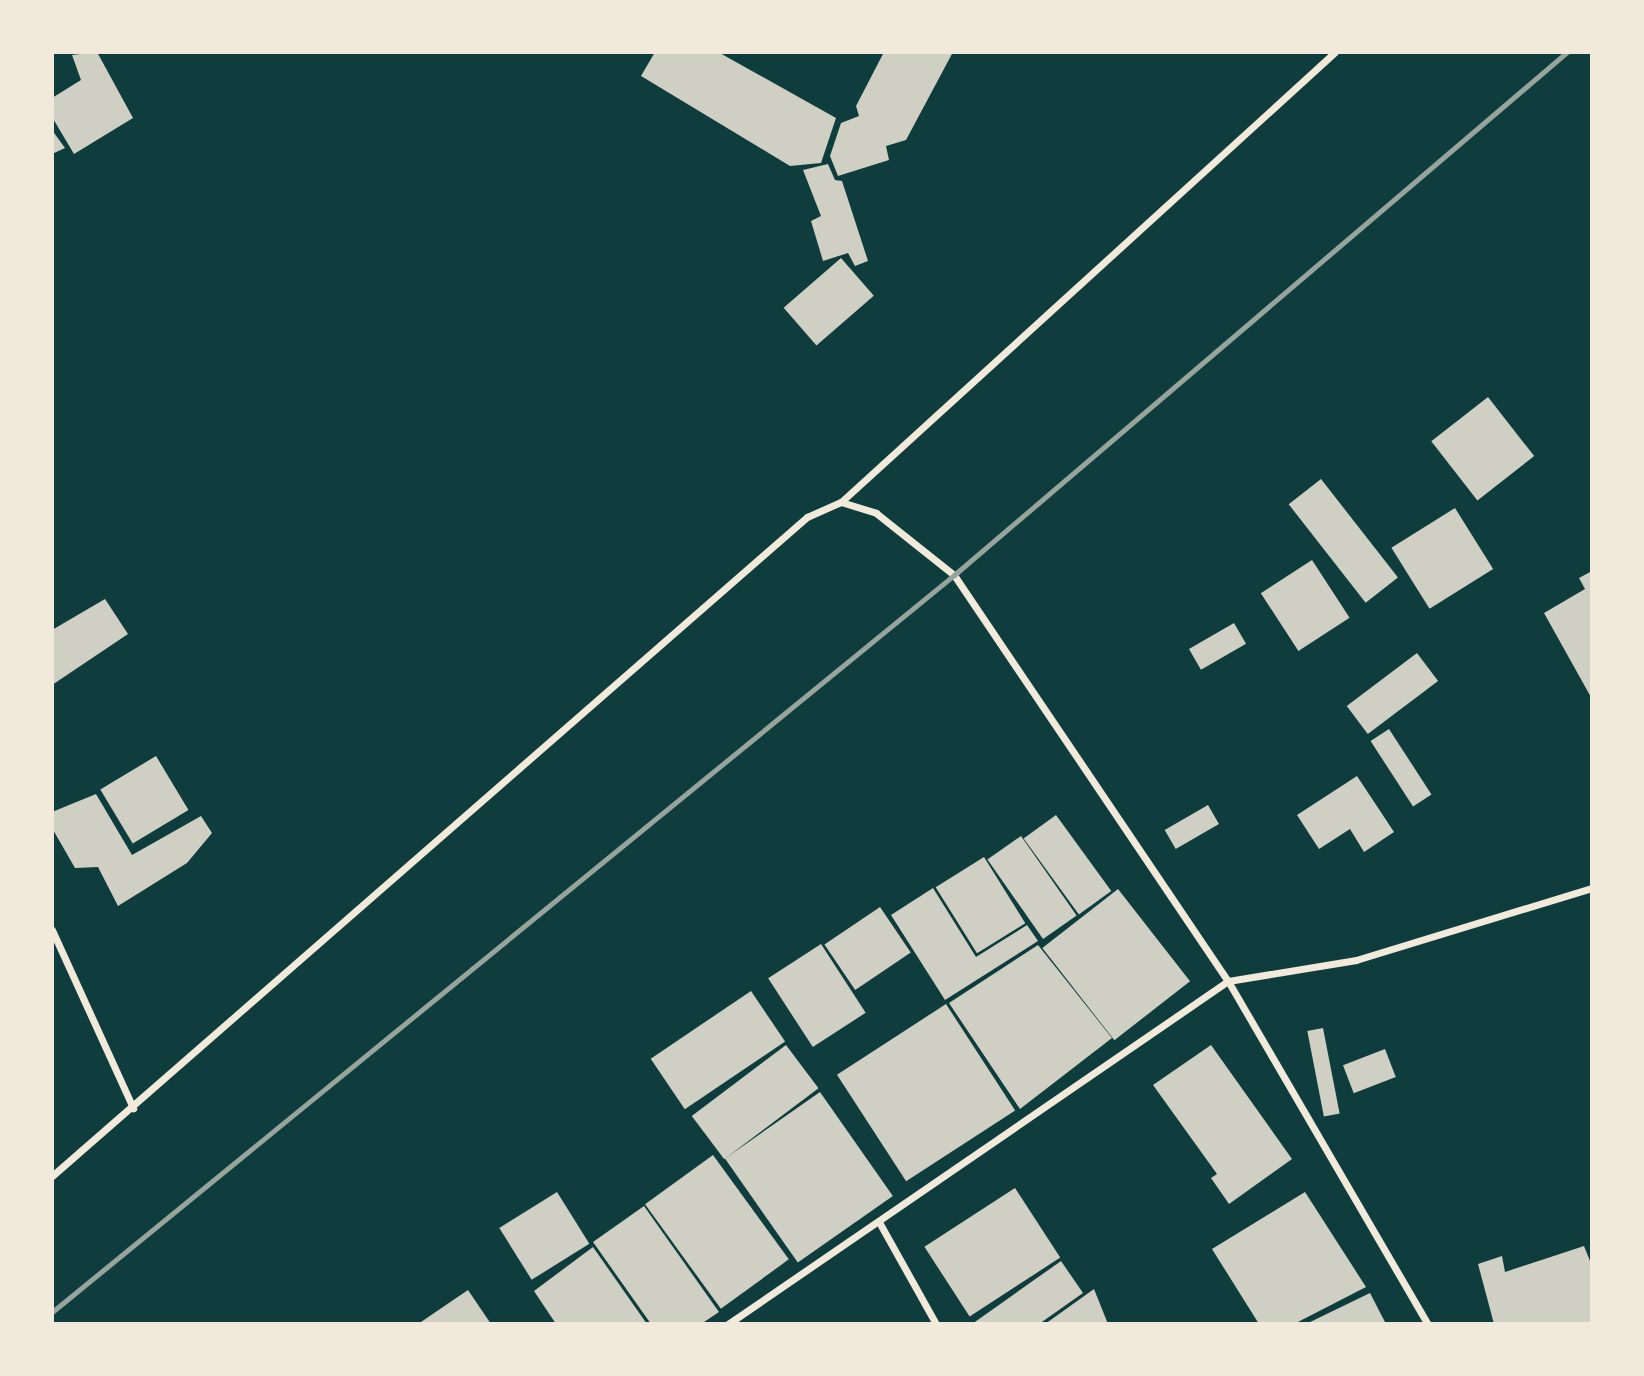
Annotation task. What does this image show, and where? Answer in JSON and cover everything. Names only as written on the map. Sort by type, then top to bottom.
[{"type":"street","points":[[52,1176],[807,517],[841,502],[1335,52]]},
{"type":"street","points":[[841,502],[876,513],[954,575],[1227,981],[1428,1324]]},
{"type":"street","points":[[728,1324],[1227,981],[1356,960],[1591,888]]},
{"type":"street","points":[[52,930],[133,1108]]},
{"type":"street","points":[[879,1222],[936,1324]]},
{"type":"building","points":[[97,52],[133,118],[74,154],[52,117],[52,98],[81,80],[72,55]]},
{"type":"building","points":[[655,52],[718,52],[836,118],[821,163],[790,166],[641,76]]},
{"type":"building","points":[[884,52],[953,52],[906,140],[886,146],[889,160],[838,176],[830,156],[841,123],[859,116],[856,106]]},
{"type":"building","points":[[52,130],[65,148],[52,154]]},
{"type":"building","points":[[828,164],[835,180],[842,181],[868,261],[855,266],[848,253],[823,261],[811,221],[821,216],[803,170]]},
{"type":"building","points":[[841,258],[874,296],[816,346],[784,308]]},
{"type":"building","points":[[1488,397],[1534,456],[1477,500],[1431,441]]},
{"type":"building","points":[[1321,479],[1398,578],[1366,603],[1289,504]]},
{"type":"building","points":[[1455,508],[1493,569],[1430,609],[1391,548]]},
{"type":"building","points":[[1312,560],[1350,618],[1298,651],[1261,593]]},
{"type":"building","points":[[1592,571],[1592,699],[1544,613],[1585,589],[1579,578]]},
{"type":"building","points":[[105,599],[128,634],[52,685],[52,630]]},
{"type":"building","points":[[1234,623],[1246,644],[1201,670],[1189,649]]},
{"type":"building","points":[[1417,653],[1438,681],[1368,734],[1347,706]]},
{"type":"building","points":[[1389,729],[1431,794],[1413,806],[1371,741]]},
{"type":"building","points":[[156,756],[188,810],[133,843],[100,789]]},
{"type":"building","points":[[1357,776],[1394,832],[1364,852],[1350,829],[1319,849],[1297,815]]},
{"type":"building","points":[[96,794],[132,855],[201,816],[212,833],[187,863],[118,906],[98,867],[75,868],[52,828],[52,812]]},
{"type":"building","points":[[1208,805],[1219,824],[1176,849],[1165,830]]},
{"type":"building","points":[[1056,815],[1111,891],[1079,915],[1024,839]]},
{"type":"building","points":[[1021,836],[1077,915],[1043,939],[987,860]]},
{"type":"building","points":[[984,857],[1025,923],[977,953],[936,887]]},
{"type":"building","points":[[933,888],[976,957],[1027,925],[1038,941],[945,1000],[891,915]]},
{"type":"building","points":[[1118,889],[1190,981],[1114,1040],[1042,948]]},
{"type":"building","points":[[880,907],[911,953],[855,990],[824,944]]},
{"type":"building","points":[[821,944],[866,1013],[813,1047],[768,978]]},
{"type":"building","points":[[1038,945],[1112,1038],[1020,1109],[949,1003]]},
{"type":"building","points":[[751,991],[785,1042],[685,1109],[651,1059]]},
{"type":"building","points":[[946,1004],[1015,1111],[906,1181],[837,1075]]},
{"type":"building","points":[[1323,1028],[1340,1113],[1324,1116],[1307,1031]]},
{"type":"building","points":[[786,1045],[818,1088],[724,1159],[692,1116]]},
{"type":"building","points":[[1211,1045],[1292,1159],[1229,1204],[1211,1178],[1217,1174],[1153,1085]]},
{"type":"building","points":[[1385,1049],[1396,1077],[1354,1093],[1343,1065]]},
{"type":"building","points":[[820,1092],[893,1196],[798,1263],[725,1159]]},
{"type":"building","points":[[713,1155],[789,1259],[721,1309],[645,1204]]},
{"type":"building","points":[[1015,1188],[1060,1258],[970,1316],[924,1247]]},
{"type":"building","points":[[557,1192],[589,1244],[532,1280],[499,1228]]},
{"type":"building","points":[[1305,1192],[1366,1287],[1294,1324],[1259,1324],[1212,1249]]},
{"type":"building","points":[[644,1206],[719,1312],[701,1324],[651,1324],[593,1242]]},
{"type":"building","points":[[1584,1246],[1592,1266],[1592,1324],[1494,1324],[1478,1264],[1502,1256],[1505,1272]]},
{"type":"building","points":[[593,1247],[647,1324],[556,1324],[534,1291]]},
{"type":"building","points":[[1061,1261],[1083,1293],[1039,1324],[972,1324]]},
{"type":"building","points":[[1094,1289],[1108,1324],[1045,1324]]},
{"type":"building","points":[[468,1290],[491,1324],[418,1324]]},
{"type":"building","points":[[1370,1293],[1386,1324],[1306,1324]]},
{"type":"railway","points":[[52,1312],[954,575],[1567,52]]}]
